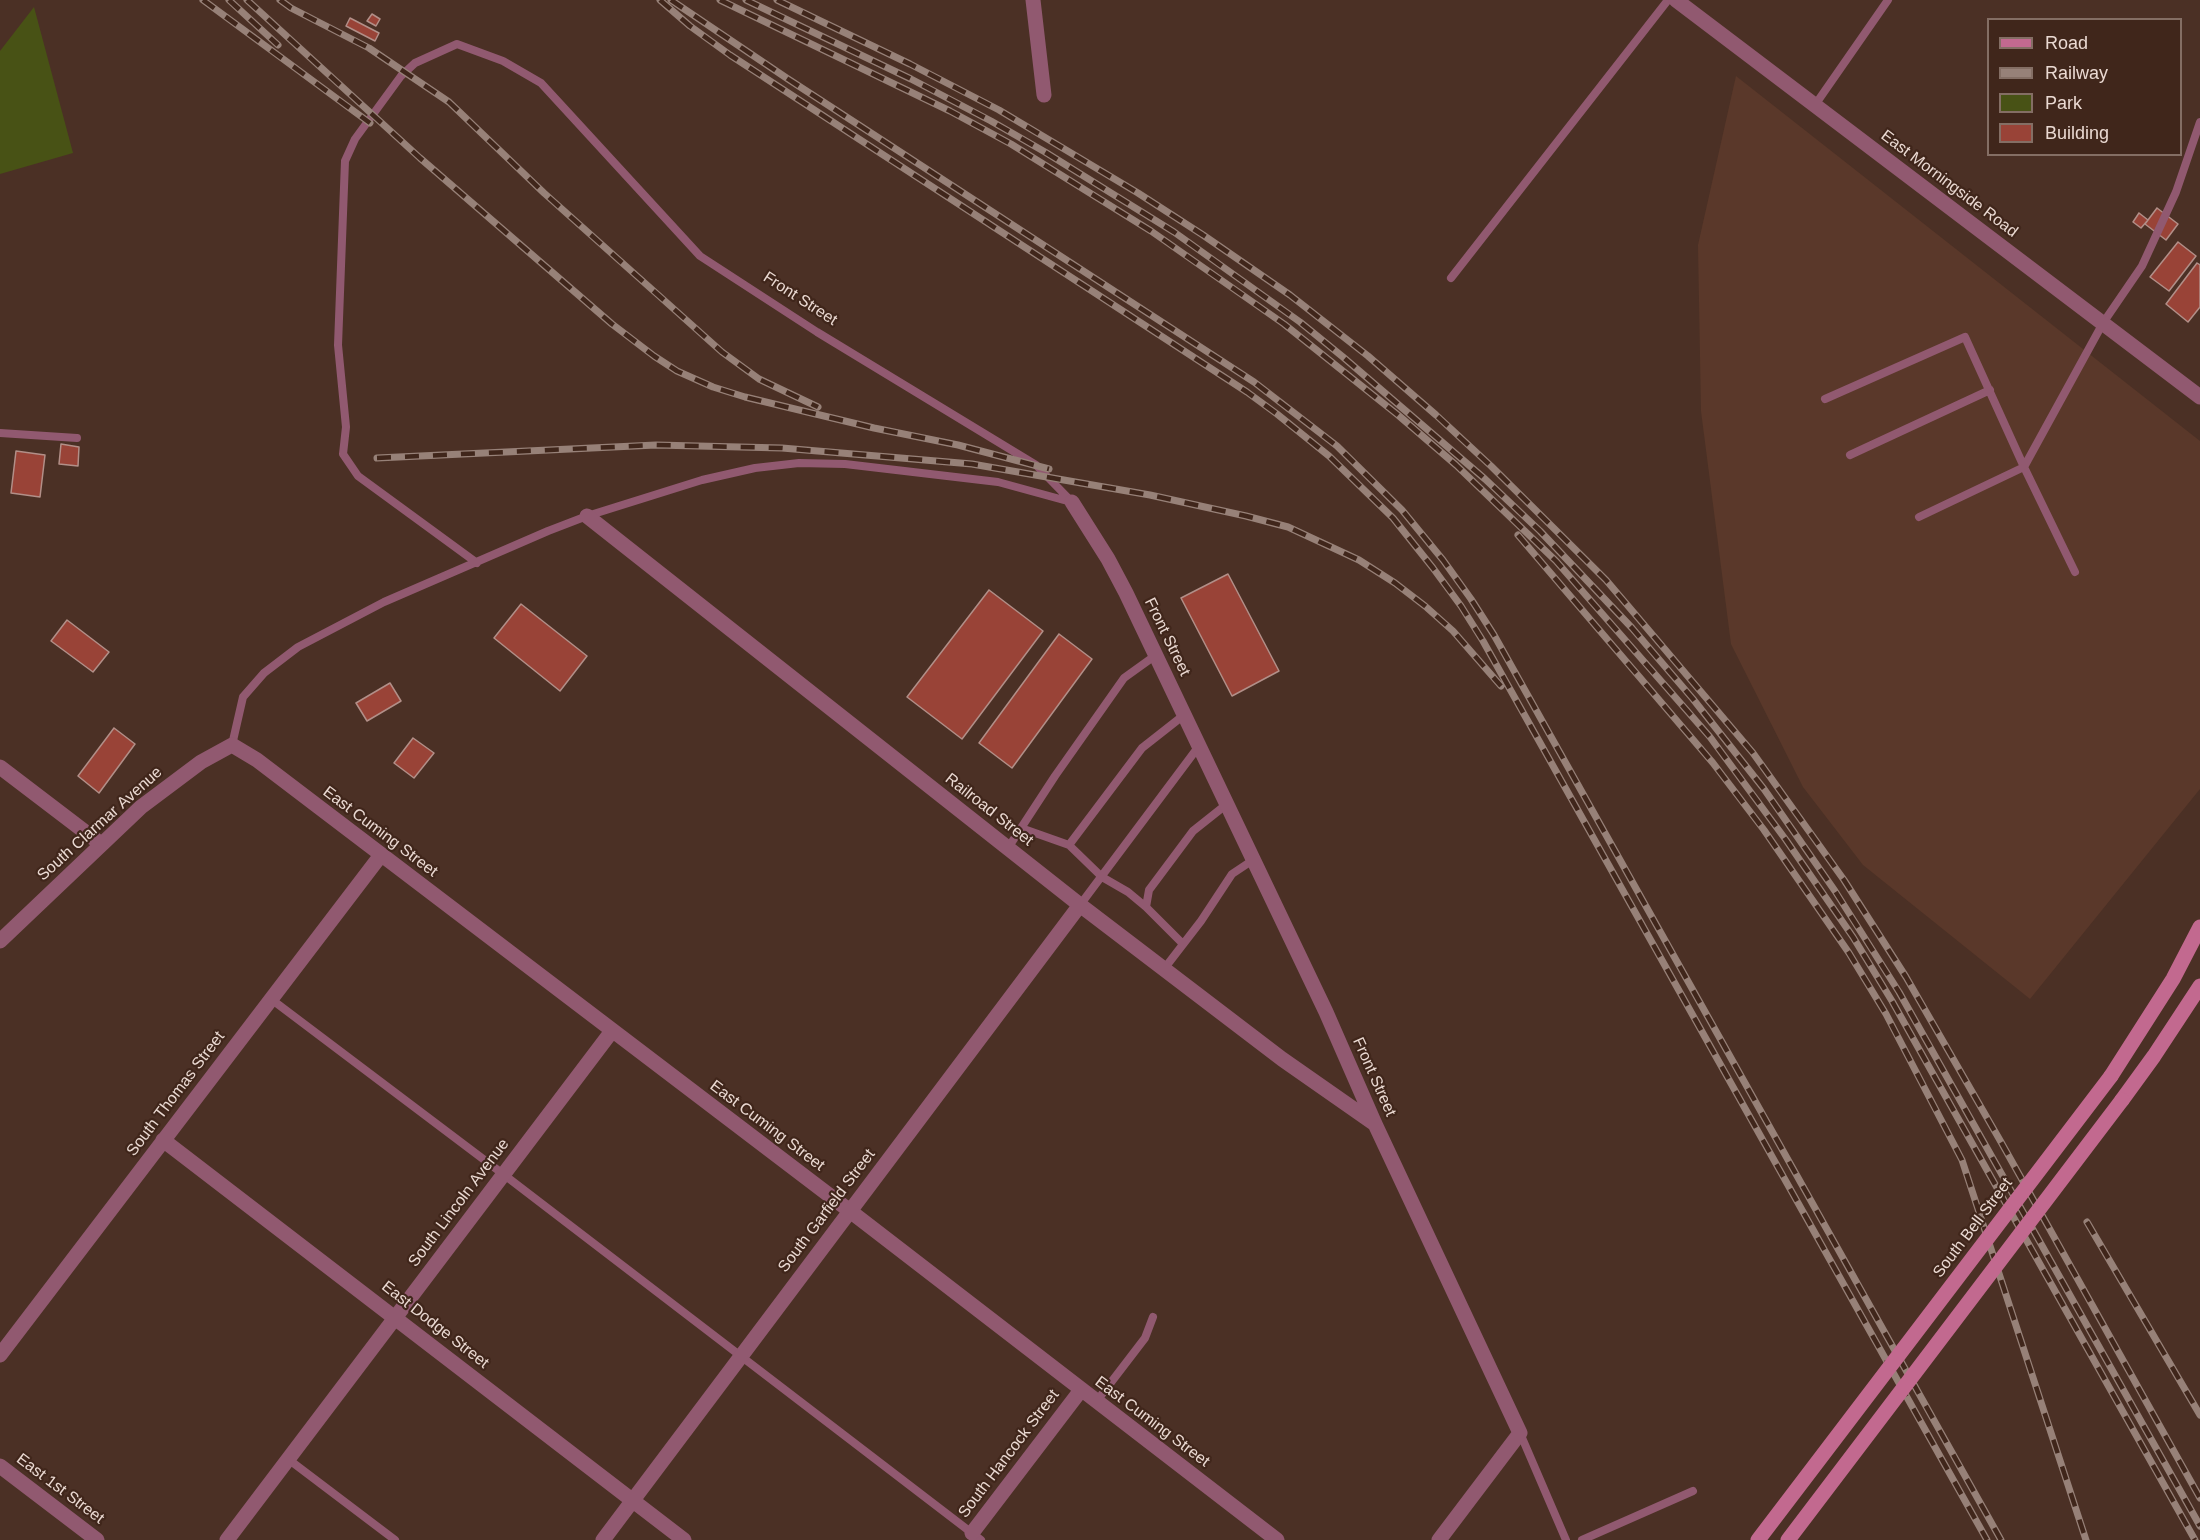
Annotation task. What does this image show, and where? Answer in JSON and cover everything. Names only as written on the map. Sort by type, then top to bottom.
[{"type":"main road","name":"South Bell Street","points":[[1758,1540],[2111,1076],[2169,987],[2200,927]]},
{"type":"main road","points":[[1788,1540],[2122,1100],[2160,1048],[2200,986]]},
{"type":"street","points":[[1033,0],[1044,95]]},
{"type":"street","name":"East Morningside Road","points":[[1676,0],[2200,397]]},
{"type":"street","name":"Front Street","points":[[1072,502],[1108,559],[1156,655],[1326,1012],[1375,1124],[1520,1433]]},
{"type":"street","name":"Railroad Street","points":[[587,516],[1080,905],[1282,1059],[1375,1124]]},
{"type":"street","name":"South Clarmar Avenue","points":[[0,941],[141,807],[208,757],[232,745]]},
{"type":"street","name":"East Cuming Street","points":[[232,745],[257,760],[1277,1540]]},
{"type":"street","points":[[0,766],[101,844]]},
{"type":"street","name":"South Thomas Street","points":[[0,1355],[381,855]]},
{"type":"street","name":"South Garfield Street","points":[[603,1540],[1080,905]]},
{"type":"street","name":"South Lincoln Avenue","points":[[227,1540],[612,1031]]},
{"type":"street","name":"East Dodge Street","points":[[163,1140],[684,1540]]},
{"type":"street","name":"South Hancock Street","points":[[973,1538],[1081,1390]]},
{"type":"street","points":[[1439,1540],[1520,1433]]},
{"type":"street","name":"East 1st Street","points":[[0,1466],[97,1540]]},
{"type":"lane","points":[[1451,278],[1668,0]]},
{"type":"lane","points":[[1815,105],[1888,0]]},
{"type":"lane","name":"Front Street","points":[[477,563],[358,476],[343,454],[346,427],[339,345],[345,161],[355,139],[401,76],[415,63],[456,44],[503,61],[541,83],[700,256],[818,332],[1036,465],[1072,502]]},
{"type":"lane","points":[[1919,517],[2024,467],[2103,323],[2146,259],[2176,192],[2200,122]]},
{"type":"lane","points":[[1825,399],[1965,337],[2075,572]]},
{"type":"lane","points":[[1850,455],[1990,390]]},
{"type":"lane","points":[[0,433],[77,438]]},
{"type":"lane","points":[[232,745],[243,698],[264,673],[298,647],[384,602],[548,531],[587,516],[702,480],[755,468],[799,463],[845,464],[998,482],[1072,502]]},
{"type":"lane","points":[[1008,848],[1054,776],[1124,678],[1156,655]]},
{"type":"lane","points":[[1069,845],[1142,748],[1184,715]]},
{"type":"lane","points":[[1080,905],[1199,746]]},
{"type":"lane","points":[[1146,907],[1149,890],[1192,831],[1227,804]]},
{"type":"lane","points":[[1021,828],[1069,845],[1102,877],[1128,892],[1146,907],[1183,944]]},
{"type":"lane","points":[[1164,969],[1232,874],[1253,860]]},
{"type":"lane","points":[[271,999],[503,1174],[973,1538]]},
{"type":"lane","points":[[1096,1402],[1145,1338],[1153,1317]]},
{"type":"lane","points":[[1520,1433],[1566,1540]]},
{"type":"lane","points":[[288,1459],[394,1540]]},
{"type":"lane","points":[[1582,1540],[1693,1491]]},
{"type":"shaded area","points":[[1736,76],[2200,441],[2200,789],[2030,999],[1863,865],[1803,787],[1731,644],[1701,411],[1698,245]]},
{"type":"green space","points":[[34,7],[73,153],[0,174],[0,51]]},
{"type":"building","points":[[372,14],[380,19],[376,26],[367,21]]},
{"type":"building","points":[[350,18],[379,33],[375,41],[346,26]]},
{"type":"building","points":[[2157,208],[2178,224],[2166,240],[2145,224]]},
{"type":"building","points":[[2139,213],[2148,220],[2141,228],[2133,222]]},
{"type":"building","points":[[2178,242],[2196,256],[2169,291],[2150,277]]},
{"type":"building","points":[[2197,263],[2200,265],[2200,307],[2188,322],[2166,304]]},
{"type":"building","points":[[61,444],[79,447],[78,466],[59,464]]},
{"type":"building","points":[[16,451],[45,455],[40,497],[11,493]]},
{"type":"building","points":[[1228,574],[1279,671],[1232,696],[1181,598]]},
{"type":"building","points":[[989,590],[1043,631],[962,739],[907,697]]},
{"type":"building","points":[[521,604],[587,656],[560,691],[494,638]]},
{"type":"building","points":[[67,620],[109,652],[93,672],[51,641]]},
{"type":"building","points":[[1059,634],[1092,659],[1012,768],[979,743]]},
{"type":"building","points":[[390,683],[401,701],[367,721],[356,703]]},
{"type":"building","points":[[114,728],[135,744],[99,793],[78,776]]},
{"type":"building","points":[[413,738],[434,753],[414,778],[394,763]]},
{"type":"railway","points":[[203,0],[370,123]]},
{"type":"railway","points":[[229,0],[278,45]]},
{"type":"railway","points":[[247,0],[420,158],[612,324],[677,371],[713,387],[745,397],[874,428],[958,445],[1049,469]]},
{"type":"railway","points":[[280,0],[291,8],[369,48],[449,102],[544,193],[722,352],[759,379],[818,407]]},
{"type":"railway","points":[[660,0],[690,26],[730,55],[1247,392],[1329,456],[1393,518],[1461,606],[1483,641],[1987,1540]]},
{"type":"railway","points":[[671,0],[788,79],[1254,382],[1337,446],[1402,510],[1443,560],[1494,635],[2001,1540]]},
{"type":"railway","points":[[720,0],[950,111],[1011,144],[1151,231],[1284,324],[1398,415],[1456,465],[1556,561],[1710,737],[1786,840],[1853,937],[1892,1001],[2195,1540]]},
{"type":"railway","points":[[746,0],[911,79],[991,121],[1174,232],[1300,322],[1343,357],[1485,479],[1540,531],[1632,628],[1693,699],[1764,789],[1835,891],[1899,992],[2200,1526]]},
{"type":"railway","points":[[777,0],[999,110],[1138,193],[1290,295],[1368,356],[1436,415],[1606,580],[1753,753],[1844,880],[1906,977],[2200,1498]]},
{"type":"railway","points":[[377,458],[656,445],[782,448],[972,464],[1150,495],[1288,527],[1359,560],[1425,606],[1453,631],[1501,686]]},
{"type":"railway","points":[[1518,535],[1713,763],[1764,830],[1849,953],[1886,1014],[1962,1160],[2086,1540]]},
{"type":"railway","points":[[2087,1222],[2200,1415]]}]
